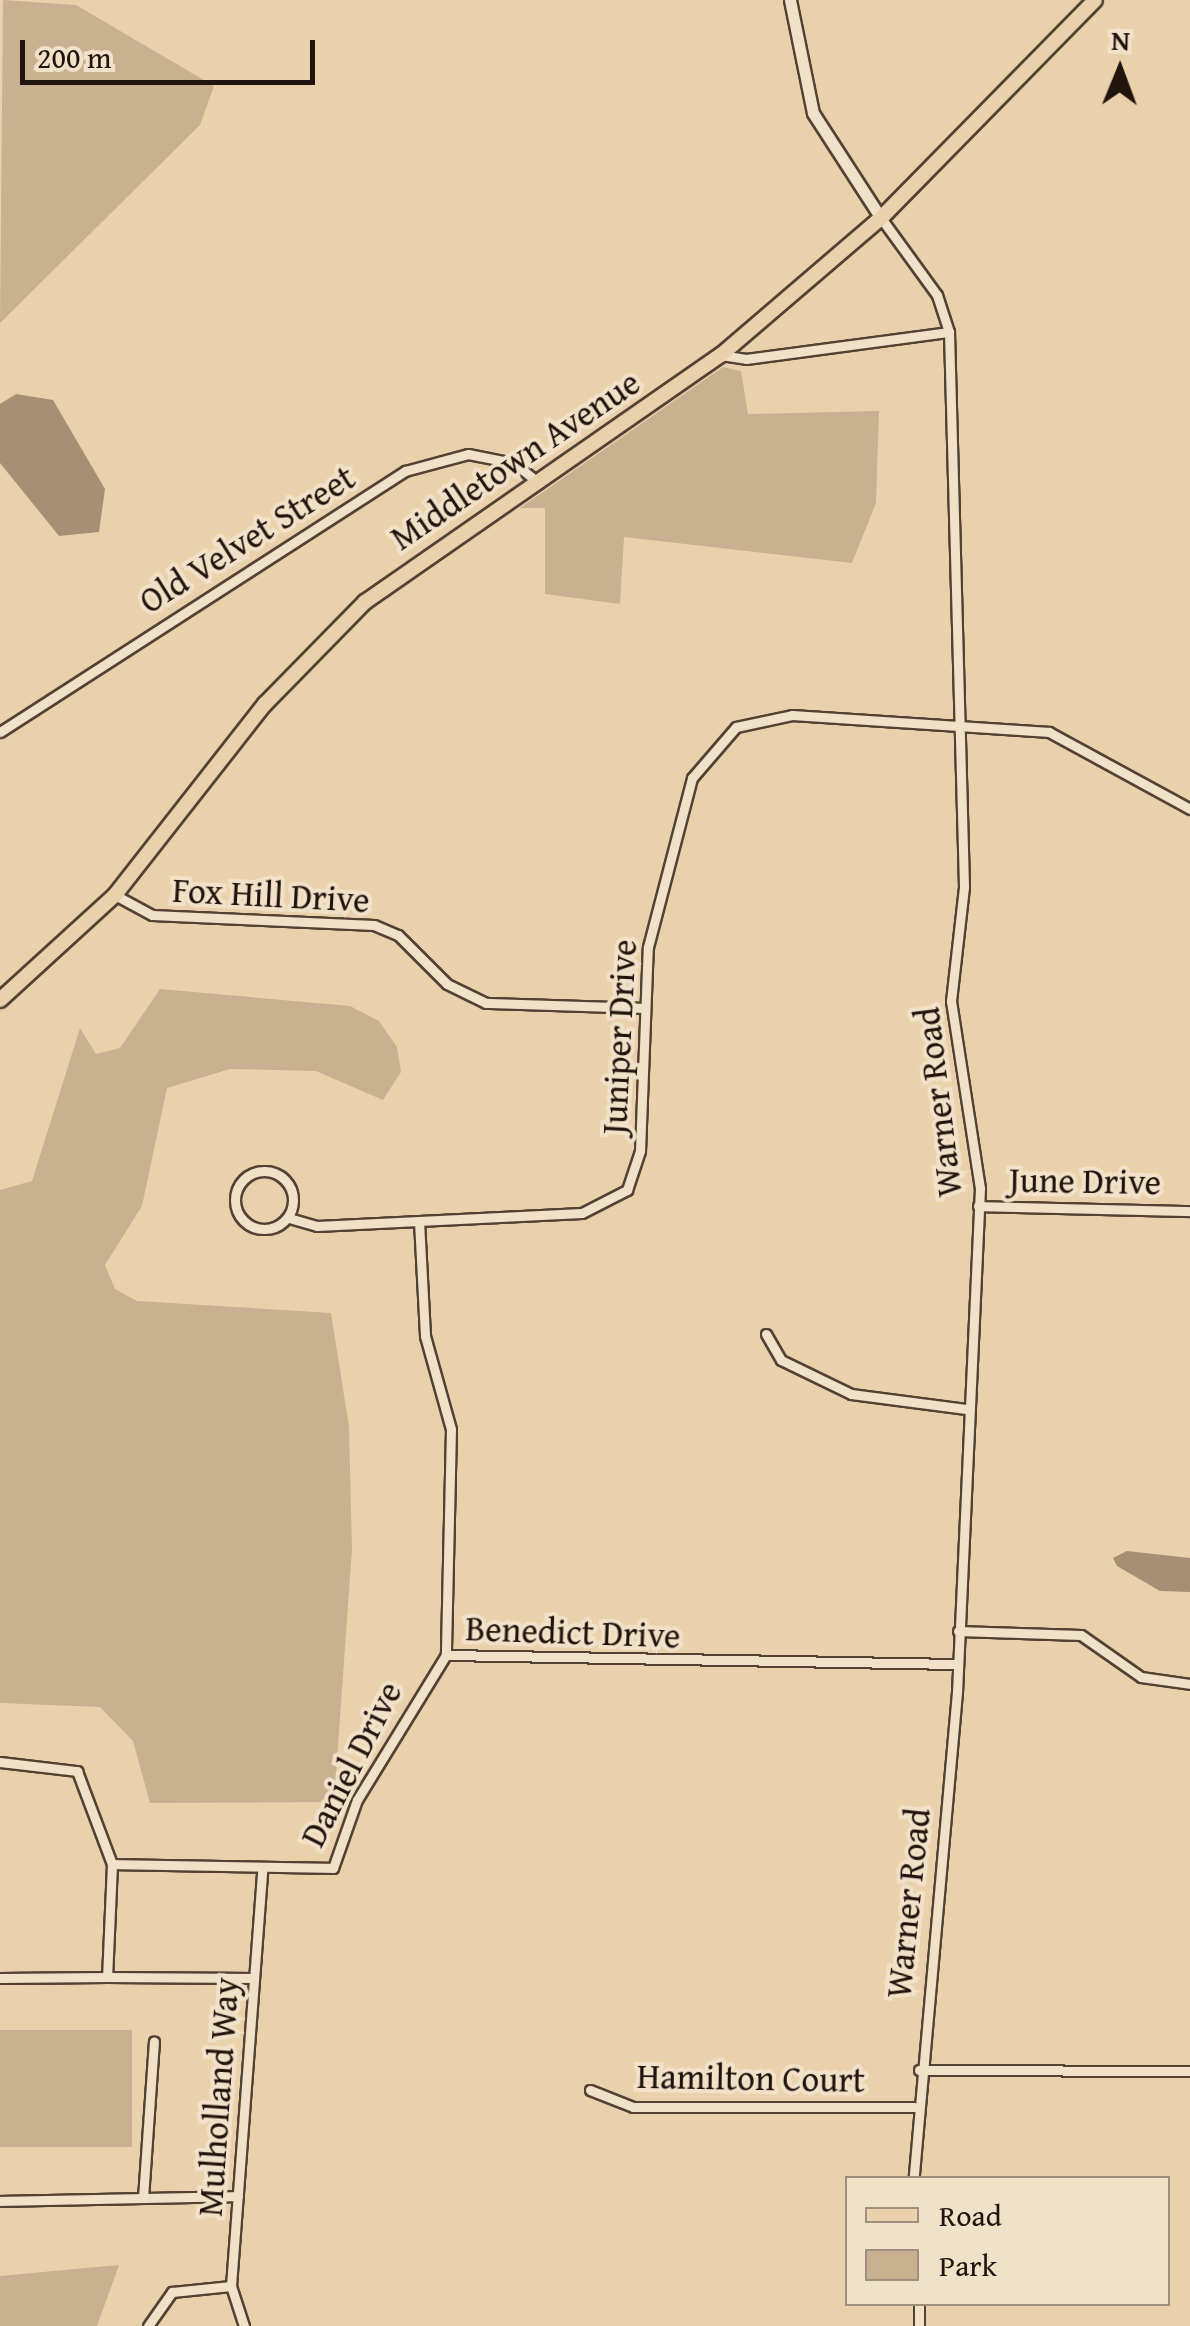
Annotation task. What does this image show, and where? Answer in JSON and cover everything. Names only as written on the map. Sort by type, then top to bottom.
[{"type":"main road","name":"Middletown Avenue","points":[[0,1000],[115,896],[317,646],[405,571],[721,354],[880,218],[1095,0]]},
{"type":"street","points":[[790,0],[813,113],[880,218]]},
{"type":"street","name":"Warner Road","points":[[880,218],[937,294],[949,332],[964,887],[951,1001],[978,1206],[966,1409],[958,1664],[914,2107],[914,2176]]},
{"type":"street","points":[[721,354],[736,360],[949,332]]},
{"type":"street","name":"Old Velvet Street","points":[[0,732],[404,471],[468,454],[514,462],[536,481]]},
{"type":"street","name":"Juniper Drive","points":[[289,1218],[284,1179],[258,1170],[242,1178],[240,1216],[266,1228],[289,1218],[317,1226],[582,1212],[620,1197],[639,1166],[641,1008],[688,792],[724,734],[777,715],[960,732],[1049,732],[1190,809]]},
{"type":"street","name":"Fox Hill Drive","points":[[115,896],[152,915],[374,924],[398,935],[447,984],[486,1002],[641,1008]]},
{"type":"street","name":"June Drive","points":[[978,1206],[1190,1211]]},
{"type":"street","name":"Benedict Drive","points":[[419,1221],[426,1336],[451,1429],[446,1654],[958,1664]]},
{"type":"street","points":[[766,1334],[781,1360],[851,1394],[966,1409]]},
{"type":"street","points":[[958,1631],[1080,1636],[1141,1677],[1190,1684]]},
{"type":"street","name":"Daniel Drive","points":[[112,1864],[318,1873],[339,1862],[357,1800],[446,1654]]},
{"type":"street","points":[[0,1762],[77,1771],[112,1864],[108,1977]]},
{"type":"street","name":"Mulholland Way","points":[[244,2326],[231,2286],[262,1870]]},
{"type":"street","points":[[0,1978],[254,1978]]},
{"type":"street","points":[[142,2198],[154,2040]]},
{"type":"street","points":[[919,2070],[1190,2071]]},
{"type":"street","name":"Hamilton Court","points":[[590,2090],[633,2108],[914,2107]]},
{"type":"street","points":[[0,2201],[238,2196]]},
{"type":"street","points":[[148,2326],[172,2292],[231,2286]]},
{"type":"green space","points":[[3,0],[76,5],[214,86],[200,125],[0,323]]},
{"type":"green space","points":[[723,367],[741,371],[748,414],[879,411],[876,503],[852,563],[624,537],[620,604],[545,594],[545,508],[520,508]]},
{"type":"green space","points":[[160,989],[350,1006],[379,1021],[397,1047],[401,1072],[383,1100],[316,1071],[230,1069],[167,1088],[142,1206],[105,1265],[115,1289],[137,1301],[331,1313],[349,1427],[352,1549],[334,1802],[150,1803],[133,1741],[100,1707],[0,1703],[0,1190],[32,1181],[80,1028],[96,1054],[120,1048]]},
{"type":"green space","points":[[0,2030],[132,2030],[132,2147],[0,2147]]},
{"type":"green space","points":[[119,2265],[97,2326],[0,2326],[0,2276]]},
{"type":"shaded area","points":[[16,394],[53,400],[105,489],[99,532],[59,536],[0,463],[0,404]]},
{"type":"shaded area","points":[[1127,1551],[1190,1558],[1190,1592],[1160,1591],[1117,1566],[1113,1558]]}]
